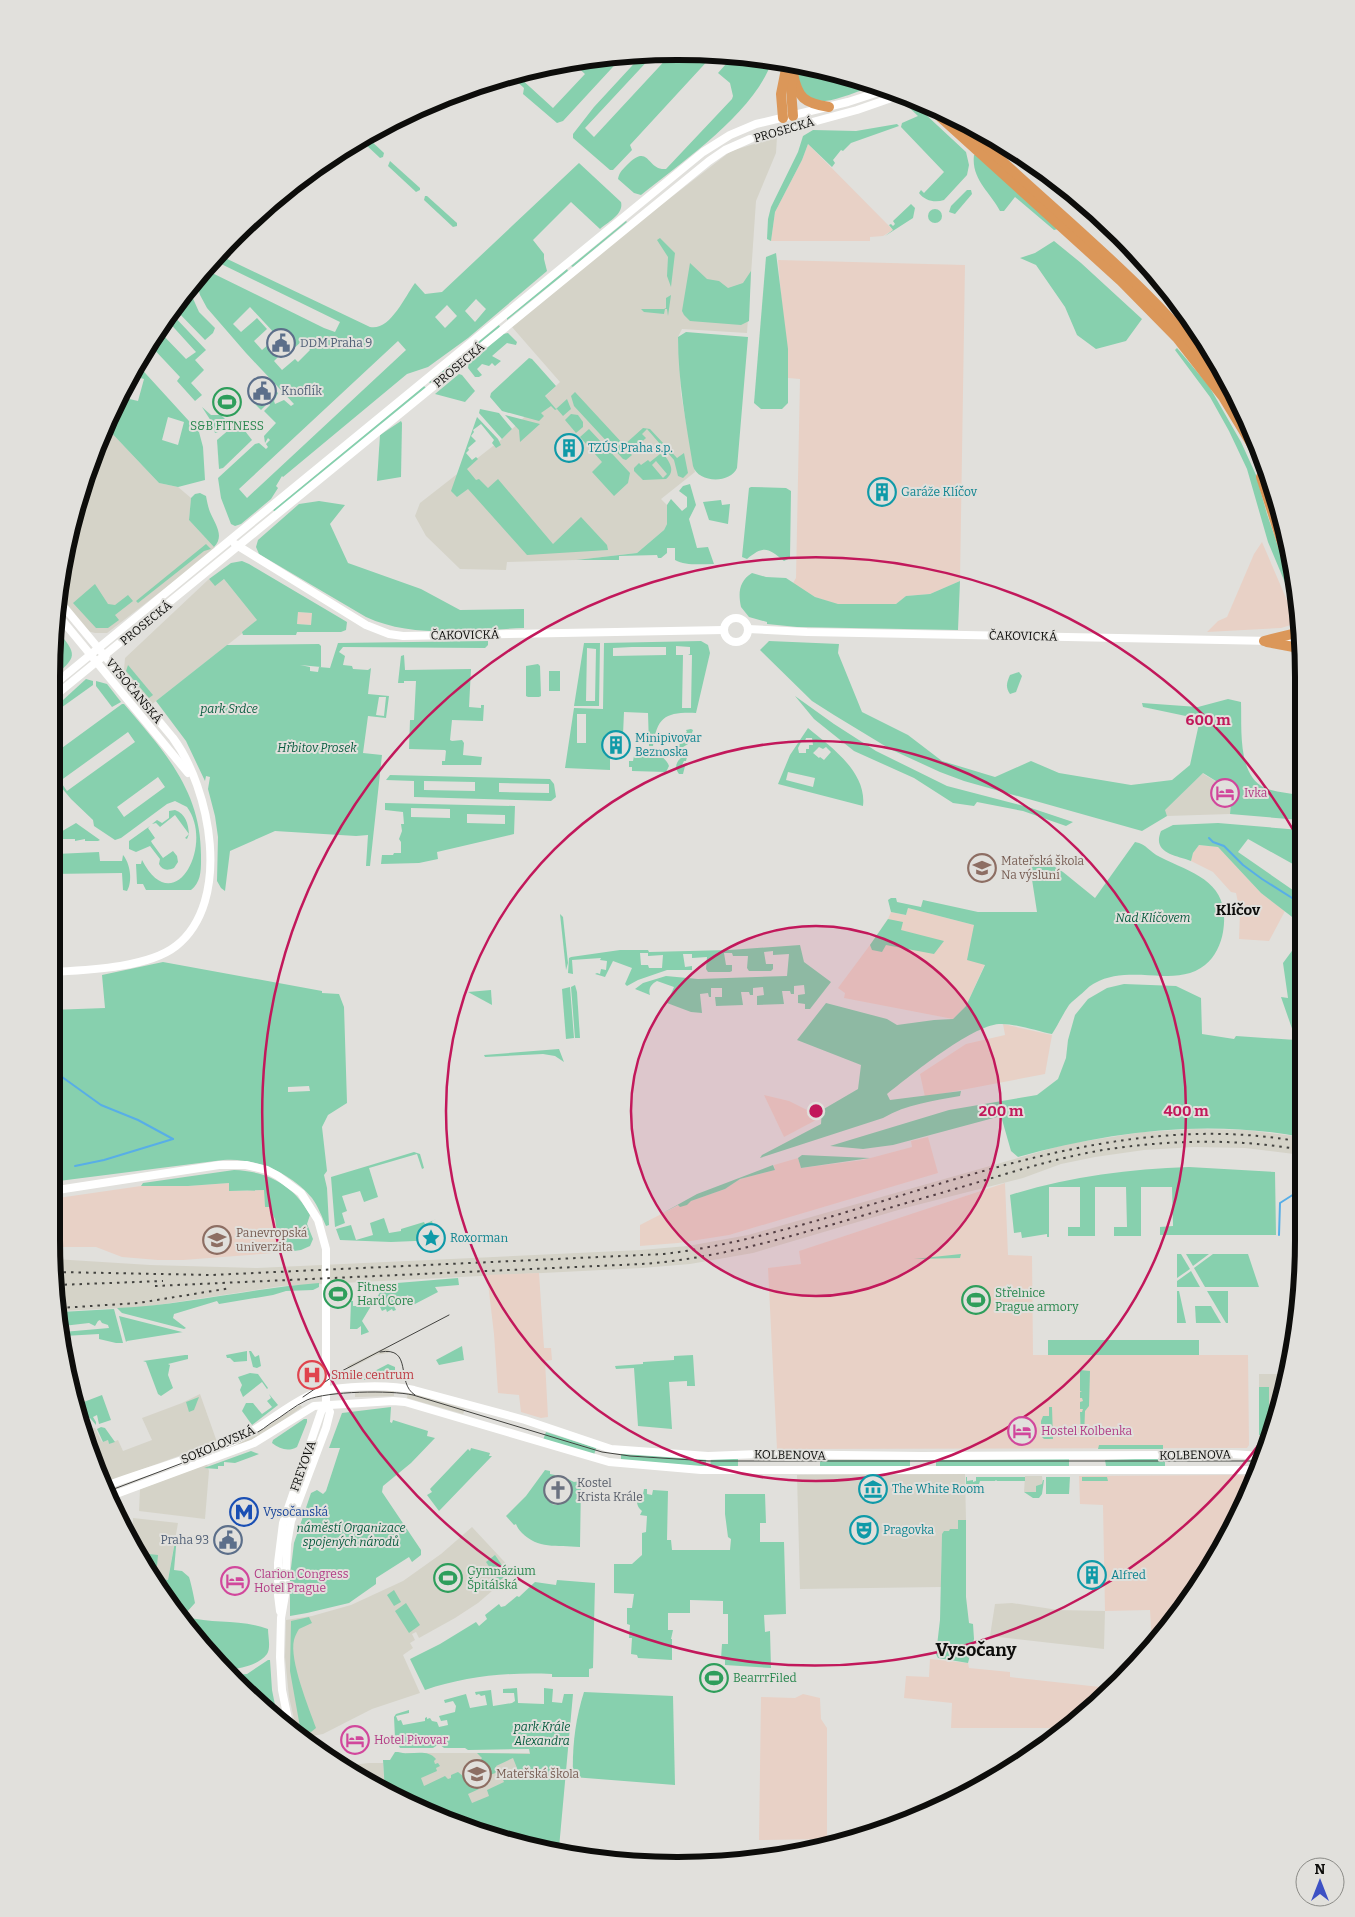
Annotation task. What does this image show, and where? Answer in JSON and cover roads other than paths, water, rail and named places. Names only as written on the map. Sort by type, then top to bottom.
[{"type":"highway","points":[[785,70],[781,94],[790,120]]},
{"type":"highway","points":[[790,120],[794,71]]},
{"type":"highway","points":[[794,71],[799,94],[813,105],[829,107]]},
{"type":"highway","points":[[943,120],[1121,281],[1160,320],[1212,382],[1244,433]]},
{"type":"highway","points":[[981,140],[1164,311],[1208,363]]},
{"type":"highway","points":[[1261,477],[1277,531]]},
{"type":"highway","points":[[1264,641],[1294,633]]},
{"type":"highway","points":[[1264,641],[1294,647]]},
{"type":"main road","name":"PROSECKÁ","points":[[60,693],[694,172],[737,144],[784,129],[790,120],[876,93]]},
{"type":"main road","name":"PROSECKÁ","points":[[60,680],[703,152],[756,124],[858,110],[892,99]]},
{"type":"main road","name":"ČAKOVICKÁ","points":[[232,540],[238,547],[361,622],[389,634],[403,636],[724,630]]},
{"type":"main road","name":"VYSOČANSKÁ","points":[[60,971],[138,962],[168,951],[186,936],[200,912],[209,880],[208,830],[197,787],[178,745],[64,607]]},
{"type":"main road","points":[[734,618],[742,619],[748,629],[744,638],[737,642],[726,638],[724,630],[728,621],[734,618]]},
{"type":"main road","name":"VYSOČANSKÁ","points":[[63,620],[173,752],[197,787]]},
{"type":"main road","name":"ČAKOVICKÁ","points":[[748,629],[1264,641],[1294,639]]},
{"type":"main road","name":"FREYOVA","points":[[60,1189],[219,1165],[246,1165],[278,1176],[301,1193],[318,1220],[326,1249],[326,1404],[320,1412],[282,1523],[278,1591],[281,1675],[288,1718]]},
{"type":"main road","name":"KOLBENOVA","points":[[326,1390],[402,1388],[525,1420],[609,1448],[662,1453],[735,1456],[759,1454],[817,1456],[1149,1456],[1188,1454],[1255,1456]]},
{"type":"main road","name":"SOKOLOVSKÁ","points":[[111,1484],[236,1440],[307,1397],[326,1390]]},
{"type":"main road","name":"KOLBENOVA","points":[[326,1404],[405,1402],[608,1462],[701,1470],[1250,1470]]},
{"type":"main road","name":"SOKOLOVSKÁ","points":[[115,1494],[254,1443],[306,1409],[326,1404]]},
{"type":"waterway","points":[[1209,838],[1213,842],[1224,846],[1243,865],[1262,879],[1295,900]]},
{"type":"waterway","points":[[60,1075],[101,1105],[138,1120],[173,1139]]},
{"type":"waterway","points":[[75,1166],[104,1160],[173,1139]]},
{"type":"waterway","points":[[1279,1235],[1280,1203],[1295,1193]]},
{"type":"tram line","points":[[303,1397],[338,1373],[449,1315]]},
{"type":"tram line","points":[[380,1352],[397,1354],[401,1360],[409,1389],[415,1395]]},
{"type":"tram line","points":[[113,1489],[242,1440],[307,1400],[316,1397],[359,1392],[390,1392],[413,1395],[602,1452],[630,1456],[708,1461],[1254,1461]]},
{"type":"railway","points":[[61,1272],[211,1275],[664,1254],[728,1243],[770,1233],[1006,1165],[1122,1140],[1181,1135],[1241,1135],[1295,1141]]},
{"type":"railway","points":[[155,1286],[668,1262],[718,1254],[767,1242],[1027,1168],[1103,1150],[1177,1142],[1227,1142],[1295,1149]]},
{"type":"railway","points":[[61,1285],[163,1281]]},
{"type":"railway","points":[[64,1308],[138,1303],[231,1288]]},
{"type":"place","name":"DDM Praha 9","points":[[281,343]]},
{"type":"place","name":"Knoflík","points":[[262,391]]},
{"type":"place","name":"S&B FITNESS","points":[[227,402]]},
{"type":"place","name":"TZÚS Praha s.p.","points":[[569,448]]},
{"type":"place","name":"Garáže Klíčov","points":[[882,492]]},
{"type":"place","name":"Minipivovar Beznoska","points":[[616,745]]},
{"type":"place","name":"Ivka","points":[[1225,793]]},
{"type":"place","name":"Mateřská škola Na výsluní","points":[[982,868]]},
{"type":"place","name":"Roxorman","points":[[431,1238]]},
{"type":"place","name":"Panevropská univerzita","points":[[217,1240]]},
{"type":"place","name":"Fitness Hard Core","points":[[338,1294]]},
{"type":"place","name":"Střelnice Prague armory","points":[[976,1300]]},
{"type":"place","name":"Smile centrum","points":[[312,1375]]},
{"type":"place","name":"Hostel Kolbenka","points":[[1022,1431]]},
{"type":"place","name":"The White Room","points":[[873,1489]]},
{"type":"place","name":"Kostel Krista Krále","points":[[558,1490]]},
{"type":"place","name":"Vysočanská","points":[[244,1512]]},
{"type":"place","name":"Pragovka","points":[[864,1530]]},
{"type":"place","name":"Praha 93","points":[[228,1540]]},
{"type":"place","name":"Alfred","points":[[1092,1575]]},
{"type":"place","name":"Gymnázium Špitálská","points":[[448,1578]]},
{"type":"place","name":"Clarion Congress Hotel Prague","points":[[235,1581]]},
{"type":"place","name":"BearrrFiled","points":[[714,1678]]},
{"type":"place","name":"Hotel Pivovar","points":[[355,1740]]},
{"type":"place","name":"Mateřská škola","points":[[477,1774]]},
{"type":"district","name":"Klíčov","points":[[1238,910]]},
{"type":"district","name":"Vysočany","points":[[976,1650]]},
{"type":"park label","name":"park Srdce","points":[[229,709]]},
{"type":"park label","name":"Hřbitov Prosek","points":[[317,748]]},
{"type":"park label","name":"Nad Klíčovem","points":[[1153,918]]},
{"type":"park label","name":"náměstí Organizace spojených národů","points":[[351,1535]]},
{"type":"park label","name":"park Krále Alexandra","points":[[542,1734]]}]
